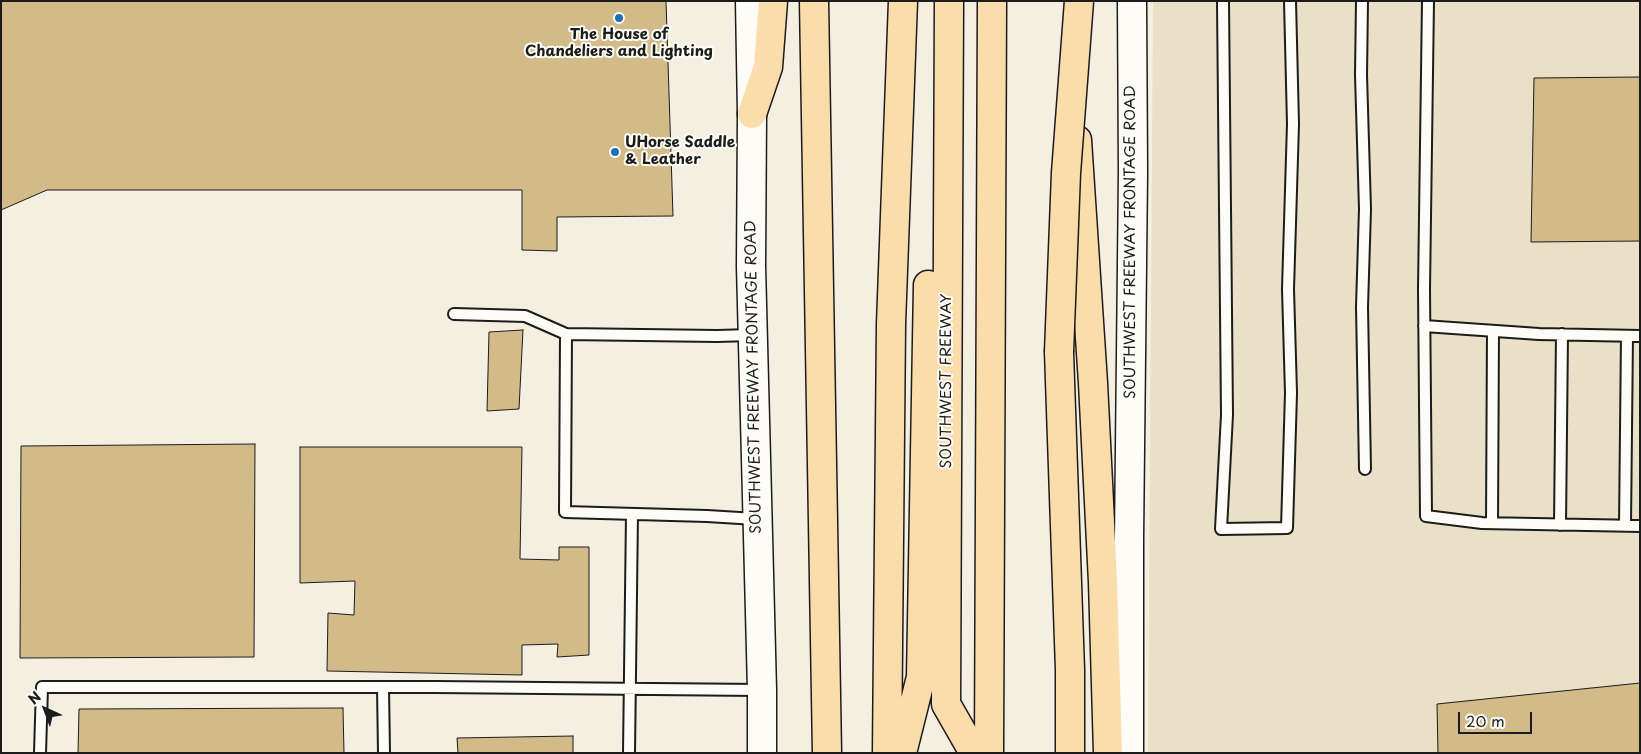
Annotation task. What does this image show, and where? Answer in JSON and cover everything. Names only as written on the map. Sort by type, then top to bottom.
[{"type":"highway","points":[[752,114],[768,67],[773,1]]},
{"type":"highway","points":[[814,1],[827,753]]},
{"type":"highway","points":[[887,753],[891,324],[903,1]]},
{"type":"highway","name":"SOUTHWEST FREEWAY","points":[[902,753],[921,677],[932,1]]},
{"type":"highway","name":"SOUTHWEST FREEWAY","points":[[949,1],[946,704],[974,753]]},
{"type":"highway","points":[[989,753],[992,1]]},
{"type":"highway","points":[[1068,1],[1095,423],[1103,582],[1108,753]]},
{"type":"highway","points":[[1070,753],[1070,670],[1059,352],[1066,173],[1079,1]]},
{"type":"main road","name":"SOUTHWEST FREEWAY FRONTAGE ROAD","points":[[750,1],[752,335],[762,690],[762,753]]},
{"type":"main road","name":"SOUTHWEST FREEWAY FRONTAGE ROAD","points":[[1129,753],[1133,172],[1132,1]]},
{"type":"lane","points":[[1223,1],[1227,415],[1221,530],[1287,528],[1291,393],[1288,288],[1293,124],[1290,1]]},
{"type":"lane","points":[[1362,1],[1361,75],[1365,210],[1362,307],[1364,469]]},
{"type":"lane","points":[[1428,1],[1424,326],[1426,516],[1492,523],[1640,526]]},
{"type":"lane","points":[[454,314],[525,316],[566,334],[752,335]]},
{"type":"lane","points":[[1424,326],[1493,331],[1640,336]]},
{"type":"lane","points":[[1492,523],[1493,331]]},
{"type":"lane","points":[[566,334],[565,512],[757,519]]},
{"type":"lane","points":[[1560,524],[1562,334]]},
{"type":"lane","points":[[1624,525],[1627,336]]},
{"type":"lane","points":[[629,753],[632,514]]},
{"type":"lane","points":[[40,753],[42,687],[762,690]]},
{"type":"lane","points":[[383,687],[384,753]]},
{"type":"shaded area","points":[[1153,1],[1640,1],[1640,753],[1148,753]]},
{"type":"building","points":[[1,1],[666,1],[673,216],[557,217],[557,251],[522,250],[522,190],[47,190],[1,210]]},
{"type":"building","points":[[1640,77],[1640,241],[1531,242],[1534,78]]},
{"type":"building","points":[[523,330],[519,409],[487,411],[489,332]]},
{"type":"building","points":[[255,444],[254,657],[20,658],[21,446]]},
{"type":"building","points":[[300,447],[522,447],[520,559],[559,560],[559,547],[589,547],[589,655],[557,657],[558,644],[522,645],[522,675],[327,671],[328,613],[354,615],[355,581],[300,583]]},
{"type":"building","points":[[1640,683],[1640,753],[1438,753],[1437,704]]},
{"type":"building","points":[[343,708],[344,753],[78,753],[79,709]]},
{"type":"building","points":[[573,736],[573,753],[458,753],[457,738]]},
{"type":"place","name":"The House of Chandeliers and Lighting","points":[[619,18]]},
{"type":"place","name":"UHorse Saddle & Leather","points":[[615,152]]}]
